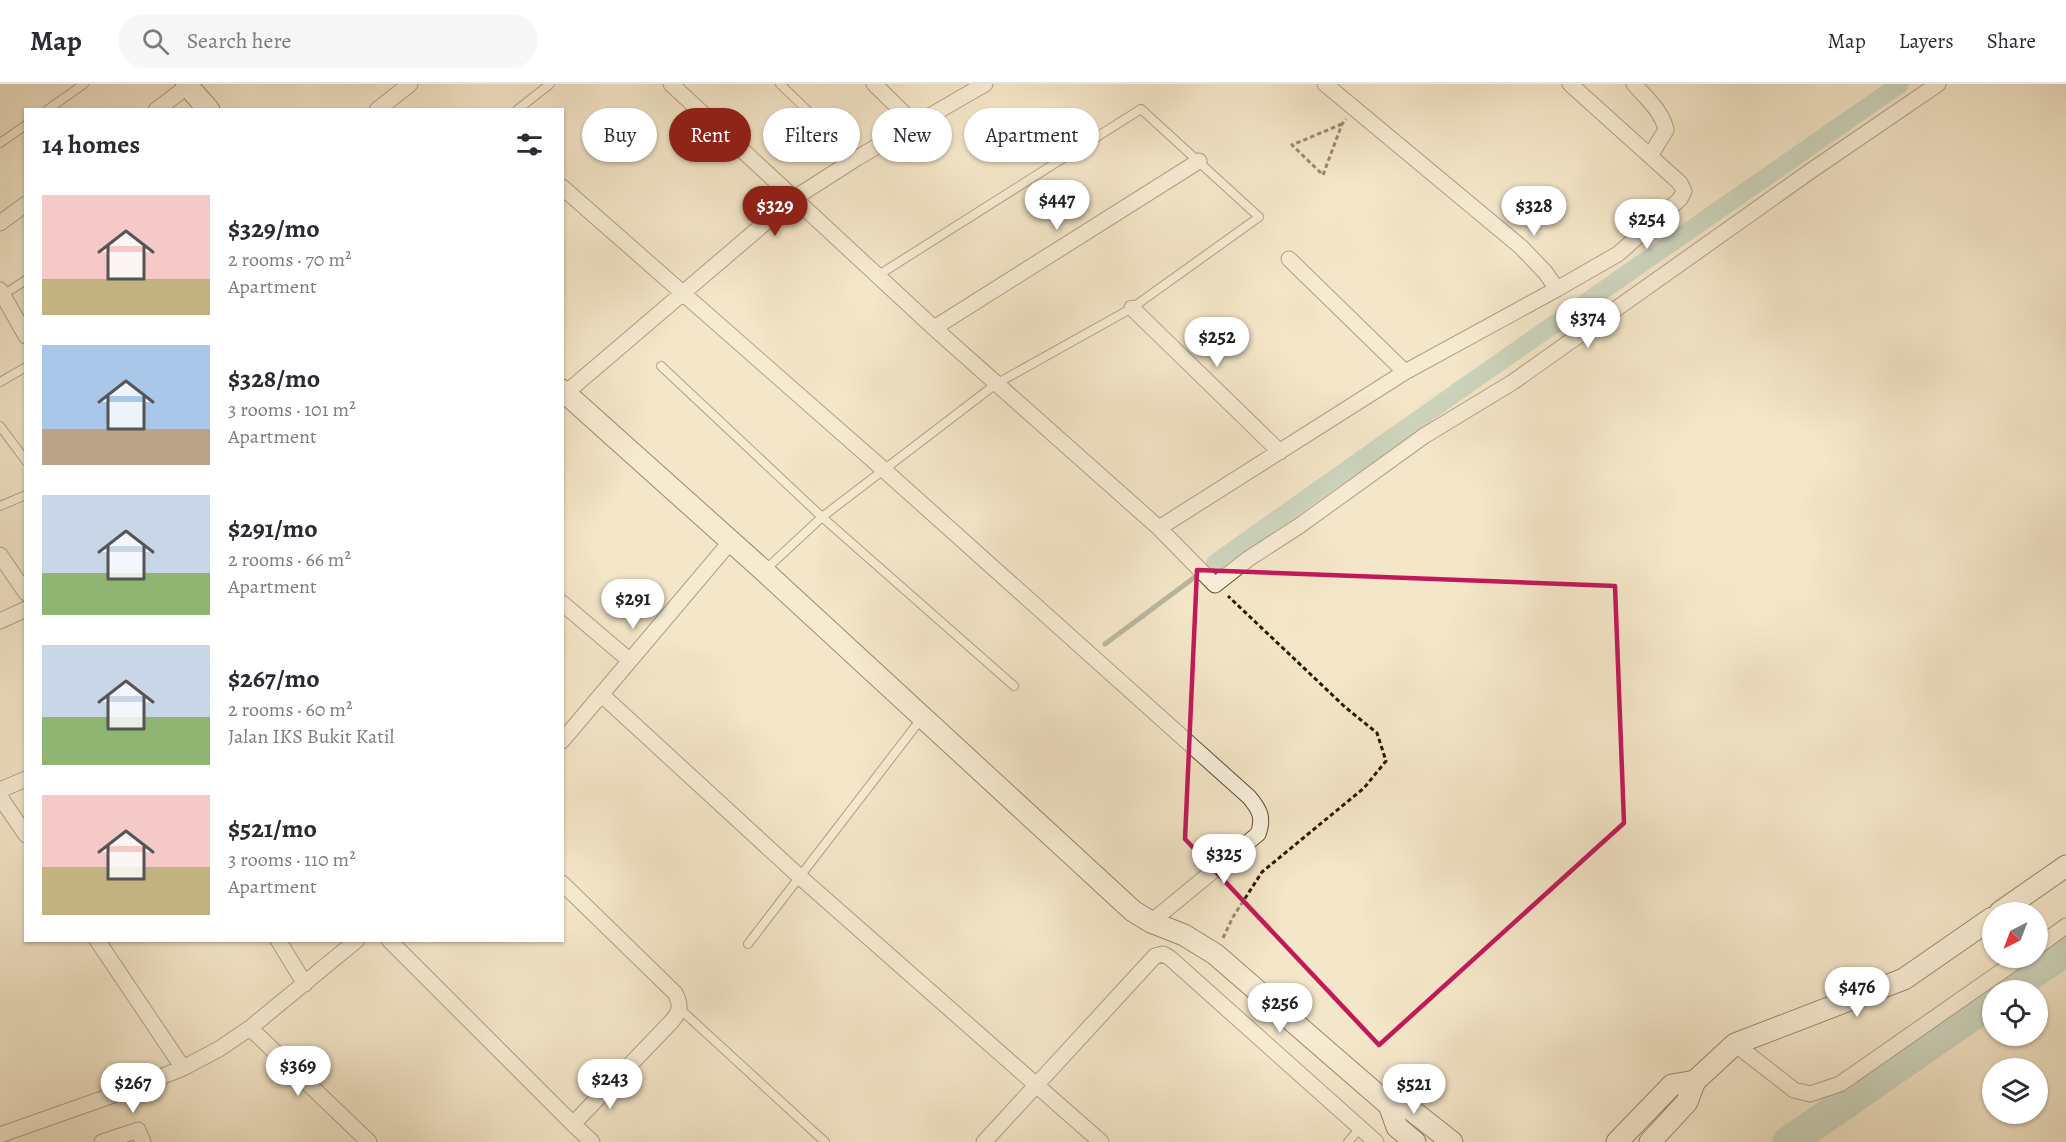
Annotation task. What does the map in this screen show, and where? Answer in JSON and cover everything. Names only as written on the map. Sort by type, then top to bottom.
[{"type":"street","points":[[379,108],[410,84]]},
{"type":"street","points":[[671,84],[934,328],[1159,528],[1215,585],[1248,559],[1299,526],[1424,436],[1513,382],[1812,170],[1938,84]]},
{"type":"street","points":[[875,84],[899,108]]},
{"type":"street","points":[[943,108],[985,84]]},
{"type":"street","points":[[1325,84],[1521,247],[1545,272],[1557,290]]},
{"type":"street","points":[[1159,528],[1405,372],[1557,290],[1618,254],[1680,200],[1684,191],[1680,183],[1570,84]]},
{"type":"street","points":[[1634,84],[1660,114],[1666,130],[1650,156]]},
{"type":"street","points":[[158,108],[187,85],[207,108]]},
{"type":"street","points":[[934,328],[1199,161]]},
{"type":"street","points":[[851,162],[793,199],[565,391],[923,716],[1133,911],[1151,922],[1184,935],[1215,954],[1389,1106],[1397,1127],[1415,1142]]},
{"type":"street","points":[[564,189],[883,469],[1259,808],[1263,822],[1258,834],[1151,922]]},
{"type":"street","points":[[0,223],[24,205]]},
{"type":"street","points":[[1289,259],[1405,372]]},
{"type":"street","points":[[1,293],[24,333]]},
{"type":"street","points":[[1132,308],[1280,452]]},
{"type":"street","points":[[564,739],[731,541]]},
{"type":"street","points":[[0,555],[20,574]]},
{"type":"street","points":[[564,605],[629,660]]},
{"type":"street","points":[[0,621],[24,610]]},
{"type":"street","points":[[602,695],[800,877],[1101,1142]]},
{"type":"street","points":[[0,790],[24,780]]},
{"type":"street","points":[[0,797],[24,832]]},
{"type":"street","points":[[2014,902],[2066,866]]},
{"type":"street","points":[[564,885],[675,993],[680,1002],[680,1009],[672,1021],[573,1124]]},
{"type":"street","points":[[1650,1142],[1687,1102],[1695,1081],[1735,1044],[1904,978],[1982,925]]},
{"type":"street","points":[[2048,939],[2066,926]]},
{"type":"street","points":[[98,942],[183,1068]]},
{"type":"street","points":[[279,942],[305,984]]},
{"type":"street","points":[[0,1135],[136,1087],[183,1068],[219,1049],[250,1028],[355,942]]},
{"type":"street","points":[[391,942],[592,1142]]},
{"type":"street","points":[[984,1142],[1155,956],[1163,954],[1376,1142]]},
{"type":"street","points":[[1735,1044],[1794,1090],[1810,1094],[1840,1084],[2006,968]]},
{"type":"street","points":[[250,1028],[369,1142]]},
{"type":"street","points":[[1617,1142],[1672,1085],[1695,1081]]},
{"type":"street","points":[[1389,1106],[1410,1109],[1452,1142]]},
{"type":"street","points":[[102,1142],[138,1130],[143,1142]]},
{"type":"lane","points":[[50,108],[84,84]]},
{"type":"lane","points":[[520,108],[550,84]]},
{"type":"lane","points":[[780,84],[805,108]]},
{"type":"lane","points":[[764,571],[822,517],[996,384],[1132,308],[1259,217],[1141,109],[877,276]]},
{"type":"lane","points":[[0,143],[24,126]]},
{"type":"lane","points":[[1,293],[24,281]]},
{"type":"lane","points":[[661,366],[822,517],[1014,686]]},
{"type":"lane","points":[[0,382],[24,368]]},
{"type":"lane","points":[[0,426],[24,458]]},
{"type":"lane","points":[[0,506],[24,496]]},
{"type":"lane","points":[[748,944],[923,716]]},
{"type":"lane","points":[[680,1009],[825,1142]]},
{"type":"lane","points":[[1348,1142],[1360,1128]]},
{"type":"path","points":[[1342,124],[1327,165],[1323,175],[1292,145],[1342,124]]},
{"type":"path","points":[[1215,585],[1345,707],[1377,733],[1386,761],[1364,788],[1262,872],[1233,917],[1215,954]]},
{"type":"highlighted area","points":[[1197,570],[1615,586],[1624,823],[1379,1045],[1185,839]]},
{"type":"waterway","points":[[1215,563],[1900,84]]},
{"type":"waterway","points":[[1105,644],[1195,577]]},
{"type":"waterway","points":[[2022,980],[2066,950]]},
{"type":"waterway","points":[[1789,1142],[1982,1008]]}]
